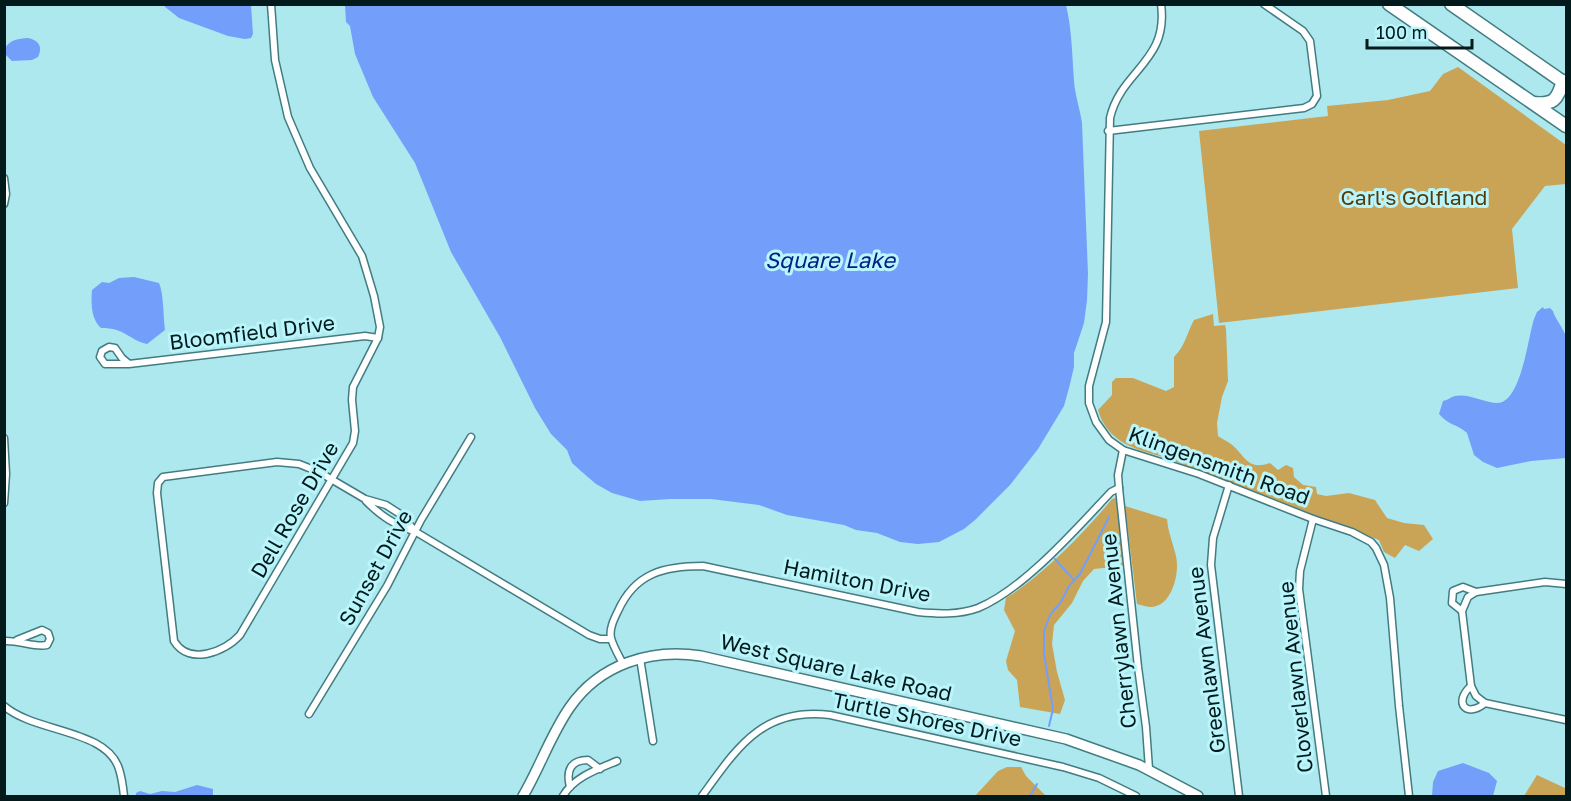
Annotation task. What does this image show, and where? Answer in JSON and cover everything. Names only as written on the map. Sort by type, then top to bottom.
[{"type":"highway","points":[[1389,4],[1566,126]]},
{"type":"highway","points":[[1451,4],[1565,82],[1555,100],[1533,103]]},
{"type":"street","name":"Dell Rose Drive","points":[[271,4],[275,60],[288,117],[310,168],[362,256],[380,327],[378,338],[353,387],[355,437],[348,453],[333,481],[240,635],[230,645],[220,650],[191,654],[179,649],[174,641],[157,493],[160,480],[168,475],[277,462],[299,464],[333,481]]},
{"type":"street","name":"Klingensmith Road","points":[[1161,4],[1162,27],[1157,45],[1147,61],[1127,82],[1111,112],[1108,131],[1106,322],[1089,386],[1089,403],[1102,433],[1123,450],[1229,485],[1362,536],[1376,548],[1384,565],[1390,598],[1409,796]]},
{"type":"street","points":[[1108,131],[1304,108],[1312,104],[1317,93],[1308,37],[1303,31],[1264,4]]},
{"type":"street","points":[[4,178],[6,194],[4,204]]},
{"type":"street","name":"Bloomfield Drive","points":[[129,364],[115,348],[109,346],[102,351],[101,360],[105,364],[129,364],[365,336],[378,338]]},
{"type":"street","name":"Sunset Drive","points":[[309,714],[387,586],[422,520],[471,437]]},
{"type":"street","points":[[4,438],[6,462],[4,502]]},
{"type":"street","points":[[1119,488],[1118,475],[1123,450]]},
{"type":"street","points":[[333,481],[365,499],[386,505],[400,514],[416,532]]},
{"type":"street","name":"Greenlawn Avenue","points":[[1229,485],[1213,538],[1211,565],[1239,796]]},
{"type":"street","name":"Hamilton Drive","points":[[611,639],[614,620],[631,587],[656,572],[686,566],[716,568],[918,612],[946,614],[977,608],[1005,593],[1041,564],[1112,492],[1119,488]]},
{"type":"street","name":"Cherrylawn Avenue","points":[[1119,488],[1149,769]]},
{"type":"street","points":[[365,499],[381,516],[393,524],[416,532],[589,635],[600,639],[611,639],[623,664]]},
{"type":"street","name":"Cloverlawn Avenue","points":[[1313,519],[1302,562],[1299,589],[1326,796]]},
{"type":"street","points":[[1566,584],[1545,582],[1476,592],[1468,597],[1462,611],[1471,686],[1476,696],[1485,703],[1566,720]]},
{"type":"street","points":[[1462,611],[1452,603],[1453,591],[1464,587],[1476,592]]},
{"type":"street","points":[[4,641],[17,640],[42,630],[48,633],[50,639],[47,645],[42,646],[17,640]]},
{"type":"street","name":"West Square Lake Road","points":[[523,796],[572,705],[591,683],[623,664],[640,658],[670,654],[700,656],[1066,739],[1149,769],[1198,796]]},
{"type":"street","points":[[640,658],[653,741]]},
{"type":"street","points":[[1471,686],[1463,695],[1464,707],[1472,711],[1485,703]]},
{"type":"street","points":[[4,706],[27,720],[91,740],[106,749],[113,756],[119,768],[124,796]]},
{"type":"street","name":"Turtle Shores Drive","points":[[702,796],[734,753],[752,735],[778,720],[796,715],[813,714],[830,715],[1063,767],[1099,778],[1136,796]]},
{"type":"street","points":[[570,787],[568,772],[570,767],[577,762],[588,760],[600,769]]},
{"type":"street","points":[[563,796],[570,787],[618,761]]},
{"type":"green space","name":"Carl's Golfland","points":[[1458,67],[1566,145],[1566,184],[1545,186],[1512,229],[1518,288],[1219,323],[1199,131],[1328,116],[1327,106],[1388,100],[1430,91],[1443,74]]},
{"type":"green space","points":[[1213,314],[1214,326],[1225,325],[1226,329],[1228,381],[1217,423],[1218,436],[1231,444],[1252,464],[1270,463],[1278,470],[1286,465],[1293,468],[1294,477],[1303,485],[1316,487],[1317,494],[1326,496],[1349,493],[1375,500],[1387,518],[1424,525],[1433,539],[1419,551],[1405,545],[1395,558],[1384,552],[1379,540],[1133,447],[1115,437],[1108,430],[1098,410],[1112,395],[1112,382],[1116,378],[1133,378],[1166,391],[1174,387],[1174,357],[1194,320]]},
{"type":"green space","points":[[1116,498],[1126,561],[1123,566],[1094,569],[1083,581],[1072,603],[1054,625],[1052,644],[1065,700],[1060,714],[1020,707],[1017,680],[1008,670],[1006,661],[1015,631],[1004,610],[1006,598],[1048,566],[1089,526],[1112,499]]},
{"type":"green space","points":[[1125,506],[1167,519],[1176,556],[1177,571],[1173,588],[1165,601],[1159,605],[1150,607],[1137,604]]},
{"type":"green space","points":[[1007,767],[1021,767],[1026,776],[1046,796],[975,796],[998,771]]},
{"type":"green space","points":[[1537,775],[1565,788],[1566,796],[1524,796]]},
{"type":"water","points":[[145,5],[251,5],[253,34],[251,38],[245,39],[228,36],[179,18],[164,6]]},
{"type":"water","name":"Square Lake","points":[[345,5],[1066,5],[1071,33],[1075,86],[1082,123],[1088,274],[1084,323],[1074,353],[1074,367],[1064,406],[1038,449],[1010,485],[964,529],[939,542],[918,544],[900,542],[877,533],[787,515],[759,505],[711,499],[640,501],[612,493],[596,484],[572,463],[567,450],[551,434],[535,408],[500,337],[451,252],[415,163],[373,97],[355,54],[350,26],[346,22]]},
{"type":"water","points":[[28,38],[39,44],[38,57],[32,60],[12,61],[6,55],[7,45],[18,39]]},
{"type":"water","points":[[134,277],[159,283],[162,293],[165,330],[147,344],[116,330],[101,328],[92,310],[92,290],[102,282],[109,283],[119,278]]},
{"type":"water","points":[[1543,307],[1553,311],[1566,337],[1566,458],[1531,461],[1497,468],[1474,455],[1467,433],[1439,414],[1443,401],[1455,396],[1496,403],[1505,401],[1517,382],[1534,319]]},
{"type":"water","points":[[1463,763],[1489,773],[1497,781],[1493,796],[1432,796],[1433,782],[1438,771]]},
{"type":"water","points":[[197,785],[213,789],[213,796],[136,796],[136,793],[140,791],[150,794],[162,791],[175,792]]},
{"type":"waterway","points":[[1049,726],[1053,709],[1044,654],[1044,631],[1050,615],[1080,574],[1109,517]]},
{"type":"waterway","points":[[1055,559],[1073,579]]},
{"type":"waterway","points":[[1030,796],[1037,784]]}]
